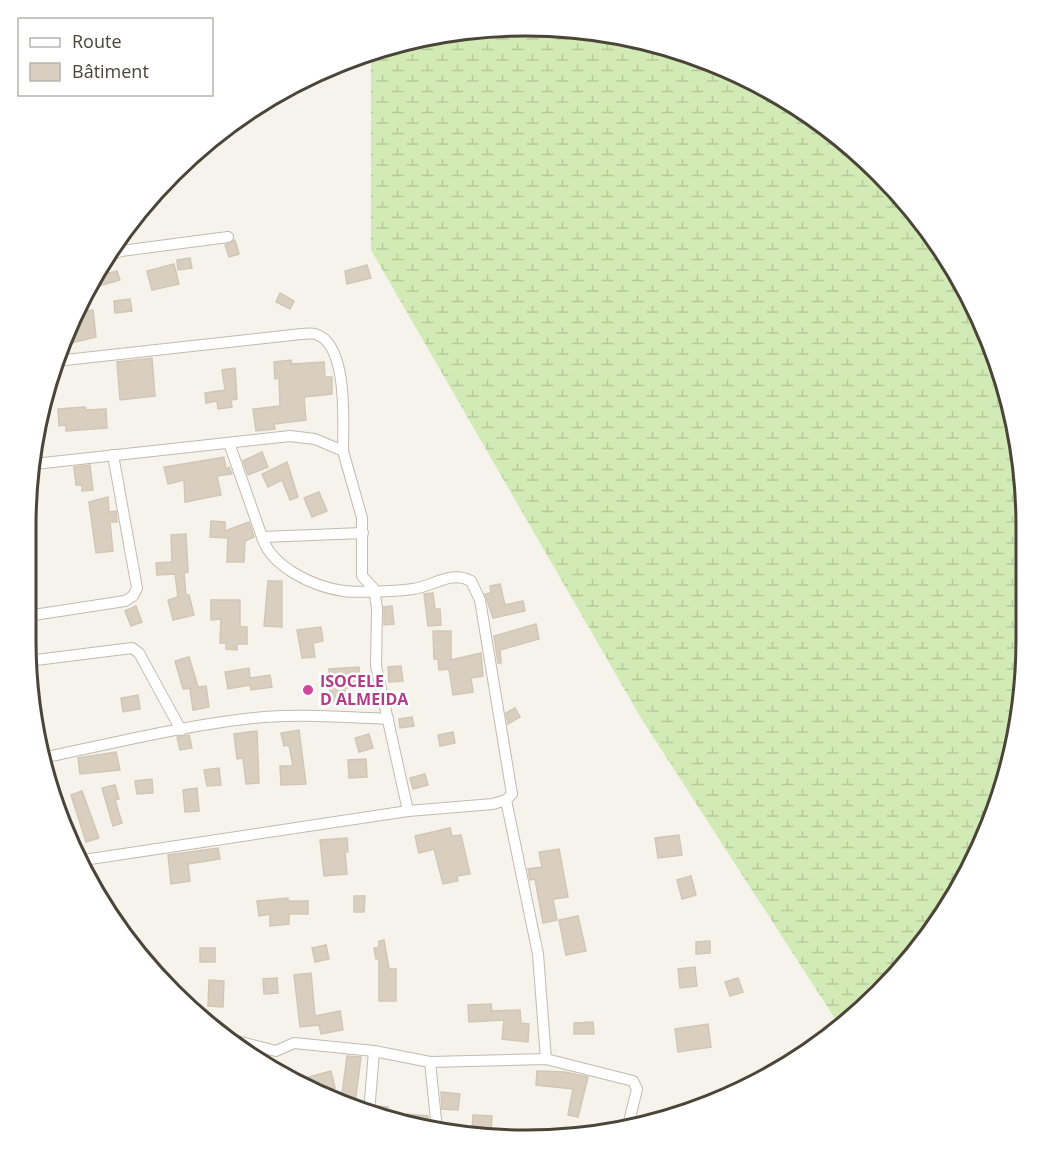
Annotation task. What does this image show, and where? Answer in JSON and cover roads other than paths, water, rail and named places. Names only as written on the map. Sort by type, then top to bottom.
[{"type":"street","points":[[121,251],[228,237]]},
{"type":"street","points":[[65,360],[290,335],[316,334],[327,342],[335,357],[343,386],[343,451],[358,500],[363,533],[362,576],[374,590],[377,608],[376,666],[408,811]]},
{"type":"street","points":[[40,463],[290,436],[315,439],[343,451]]},
{"type":"street","points":[[88,859],[408,811],[506,800],[512,794],[476,588],[471,581],[456,575],[411,589],[346,591],[310,581],[278,562],[265,548],[229,443]]},
{"type":"street","points":[[36,615],[125,601],[134,596],[137,588],[135,568],[113,455]]},
{"type":"street","points":[[262,537],[363,533]]},
{"type":"street","points":[[37,660],[132,648],[140,653],[181,730]]},
{"type":"street","points":[[50,756],[181,730],[262,717],[304,715],[388,719]]},
{"type":"street","points":[[506,800],[538,954],[546,1059]]},
{"type":"street","points":[[249,1044],[276,1050],[294,1043],[374,1051],[430,1062],[546,1059],[633,1081],[637,1089],[630,1119]]},
{"type":"street","points":[[370,1104],[374,1051]]},
{"type":"street","points":[[430,1062],[436,1122]]},
{"type":"place","name":"ISOCELE D ALMEIDA","points":[[308,690]]}]
